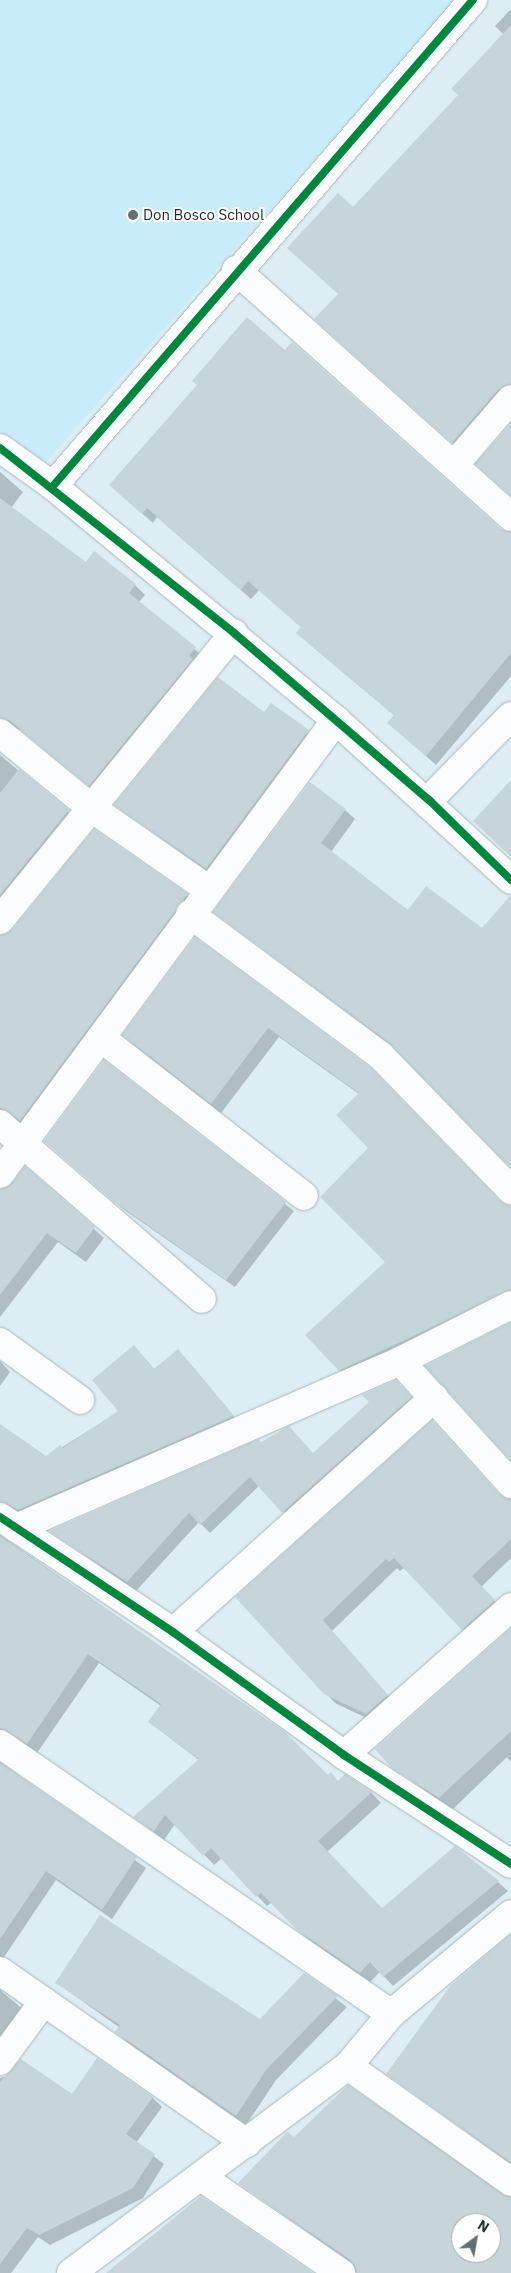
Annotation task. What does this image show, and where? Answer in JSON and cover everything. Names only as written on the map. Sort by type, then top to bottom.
[{"type":"street","points":[[52,486],[236,270],[473,0]]},
{"type":"street","points":[[236,270],[511,517]]},
{"type":"street","points":[[454,465],[511,399]]},
{"type":"street","points":[[0,448],[52,486],[234,633],[428,800],[511,880]]},
{"type":"street","points":[[0,920],[90,807],[234,633]]},
{"type":"street","points":[[428,800],[511,716]]},
{"type":"street","points":[[0,1174],[208,889],[336,720]]},
{"type":"street","points":[[0,733],[90,807],[208,889]]},
{"type":"street","points":[[190,914],[381,1056],[511,1190]]},
{"type":"street","points":[[101,1038],[304,1196]]},
{"type":"street","points":[[0,1124],[24,1142],[202,1299]]},
{"type":"street","points":[[8,1523],[400,1362],[511,1305]]},
{"type":"street","points":[[0,1342],[80,1400]]},
{"type":"street","points":[[400,1362],[511,1484]]},
{"type":"street","points":[[173,1632],[434,1398]]},
{"type":"street","points":[[8,1523],[173,1632],[344,1755],[511,1864]]},
{"type":"street","points":[[344,1755],[511,1607]]},
{"type":"street","points":[[0,1744],[391,2014]]},
{"type":"street","points":[[71,2273],[348,2066],[391,2014],[511,1914]]},
{"type":"street","points":[[0,1971],[247,2143]]},
{"type":"street","points":[[0,2061],[44,2002]]},
{"type":"street","points":[[348,2066],[511,2182]]},
{"type":"street","points":[[201,2177],[341,2273]]},
{"type":"shaded area","name":"Don Bosco School","points":[[0,0],[456,0],[44,464],[0,430]]},
{"type":"building","points":[[511,25],[511,384],[499,389],[452,443],[314,319],[338,294],[287,248],[338,193],[353,207],[458,95],[451,89]]},
{"type":"building","points":[[247,317],[285,350],[292,342],[501,529],[511,532],[511,653],[426,756],[387,723],[394,715],[296,633],[301,627],[248,581],[241,590],[147,508],[142,514],[109,485],[197,385],[192,381]]},
{"type":"building","points":[[511,423],[511,496],[475,464]]},
{"type":"building","points":[[0,498],[86,562],[94,551],[136,584],[129,593],[196,647],[189,656],[193,659],[89,786],[10,721],[0,718]]},
{"type":"building","points":[[218,677],[264,712],[271,703],[309,730],[206,869],[114,805]]},
{"type":"building","points":[[19,769],[69,810],[0,895],[0,793]]},
{"type":"building","points":[[511,780],[511,857],[473,821]]},
{"type":"building","points":[[310,782],[346,809],[321,843],[408,910],[426,886],[482,928],[511,895],[511,1168],[390,1044],[213,912]]},
{"type":"building","points":[[94,829],[188,894],[20,1121],[0,1109],[0,935],[12,930]]},
{"type":"building","points":[[195,937],[371,1068],[500,1201],[511,1205],[511,1290],[339,1371],[305,1335],[385,1262],[320,1197],[368,1148],[336,1115],[359,1093],[268,1028],[211,1104],[122,1035]]},
{"type":"building","points":[[104,1060],[286,1202],[226,1280],[113,1201],[44,1141]]},
{"type":"building","points":[[25,1166],[95,1227],[76,1253],[47,1233],[0,1295],[0,1189],[12,1184]]},
{"type":"building","points":[[511,1322],[511,1461],[425,1366]]},
{"type":"building","points":[[134,1345],[154,1369],[178,1349],[234,1416],[18,1510],[0,1502],[0,1424],[46,1456],[60,1445],[63,1448],[118,1411],[92,1380]]},
{"type":"building","points":[[396,1380],[412,1397],[282,1513],[250,1477],[200,1525],[189,1513],[127,1582],[49,1531],[259,1439],[261,1442],[289,1426],[313,1453],[369,1402],[362,1395]]},
{"type":"building","points":[[432,1420],[499,1494],[511,1499],[511,1539],[472,1576],[495,1600],[462,1630],[394,1558],[389,1562],[386,1559],[323,1620],[388,1695],[366,1714],[324,1694],[235,1597]]},
{"type":"building","points":[[0,1536],[285,1732],[328,1775],[331,1772],[338,1781],[345,1774],[372,1792],[318,1841],[382,1908],[455,1846],[499,1881],[383,1977],[370,1962],[360,1973],[297,1930],[261,1893],[256,1897],[211,1848],[203,1856],[165,1815],[154,1831],[133,1817],[199,1759],[148,1722],[161,1704],[88,1654],[27,1744],[0,1729]]},
{"type":"building","points":[[511,1628],[511,1731],[439,1798],[392,1768],[375,1749]]},
{"type":"building","points":[[0,1763],[137,1857],[102,1910],[46,1871],[0,1939]]},
{"type":"building","points":[[100,1915],[260,2019],[304,1973],[338,1996],[266,2070],[236,2116],[115,2032],[120,2025],[55,1983]]},
{"type":"building","points":[[511,1934],[511,2163],[386,2074],[451,1985]]},
{"type":"building","points":[[97,2058],[153,2097],[126,2134],[155,2154],[133,2188],[39,2235],[27,2228],[0,2264],[0,2082],[21,2059],[72,2094]]},
{"type":"building","points":[[348,2085],[511,2197],[511,2273],[356,2273],[350,2260],[238,2183],[287,2132],[294,2137]]},
{"type":"building","points":[[201,2196],[313,2273],[106,2273]]},
{"type":"cycle path","points":[[53,486],[473,0]]},
{"type":"cycle path","points":[[0,448],[234,633],[429,800],[511,880]]},
{"type":"cycle path","points":[[0,1517],[173,1632],[344,1755],[511,1864]]},
{"type":"place","name":"Don Bosco School","points":[[133,215]]}]
